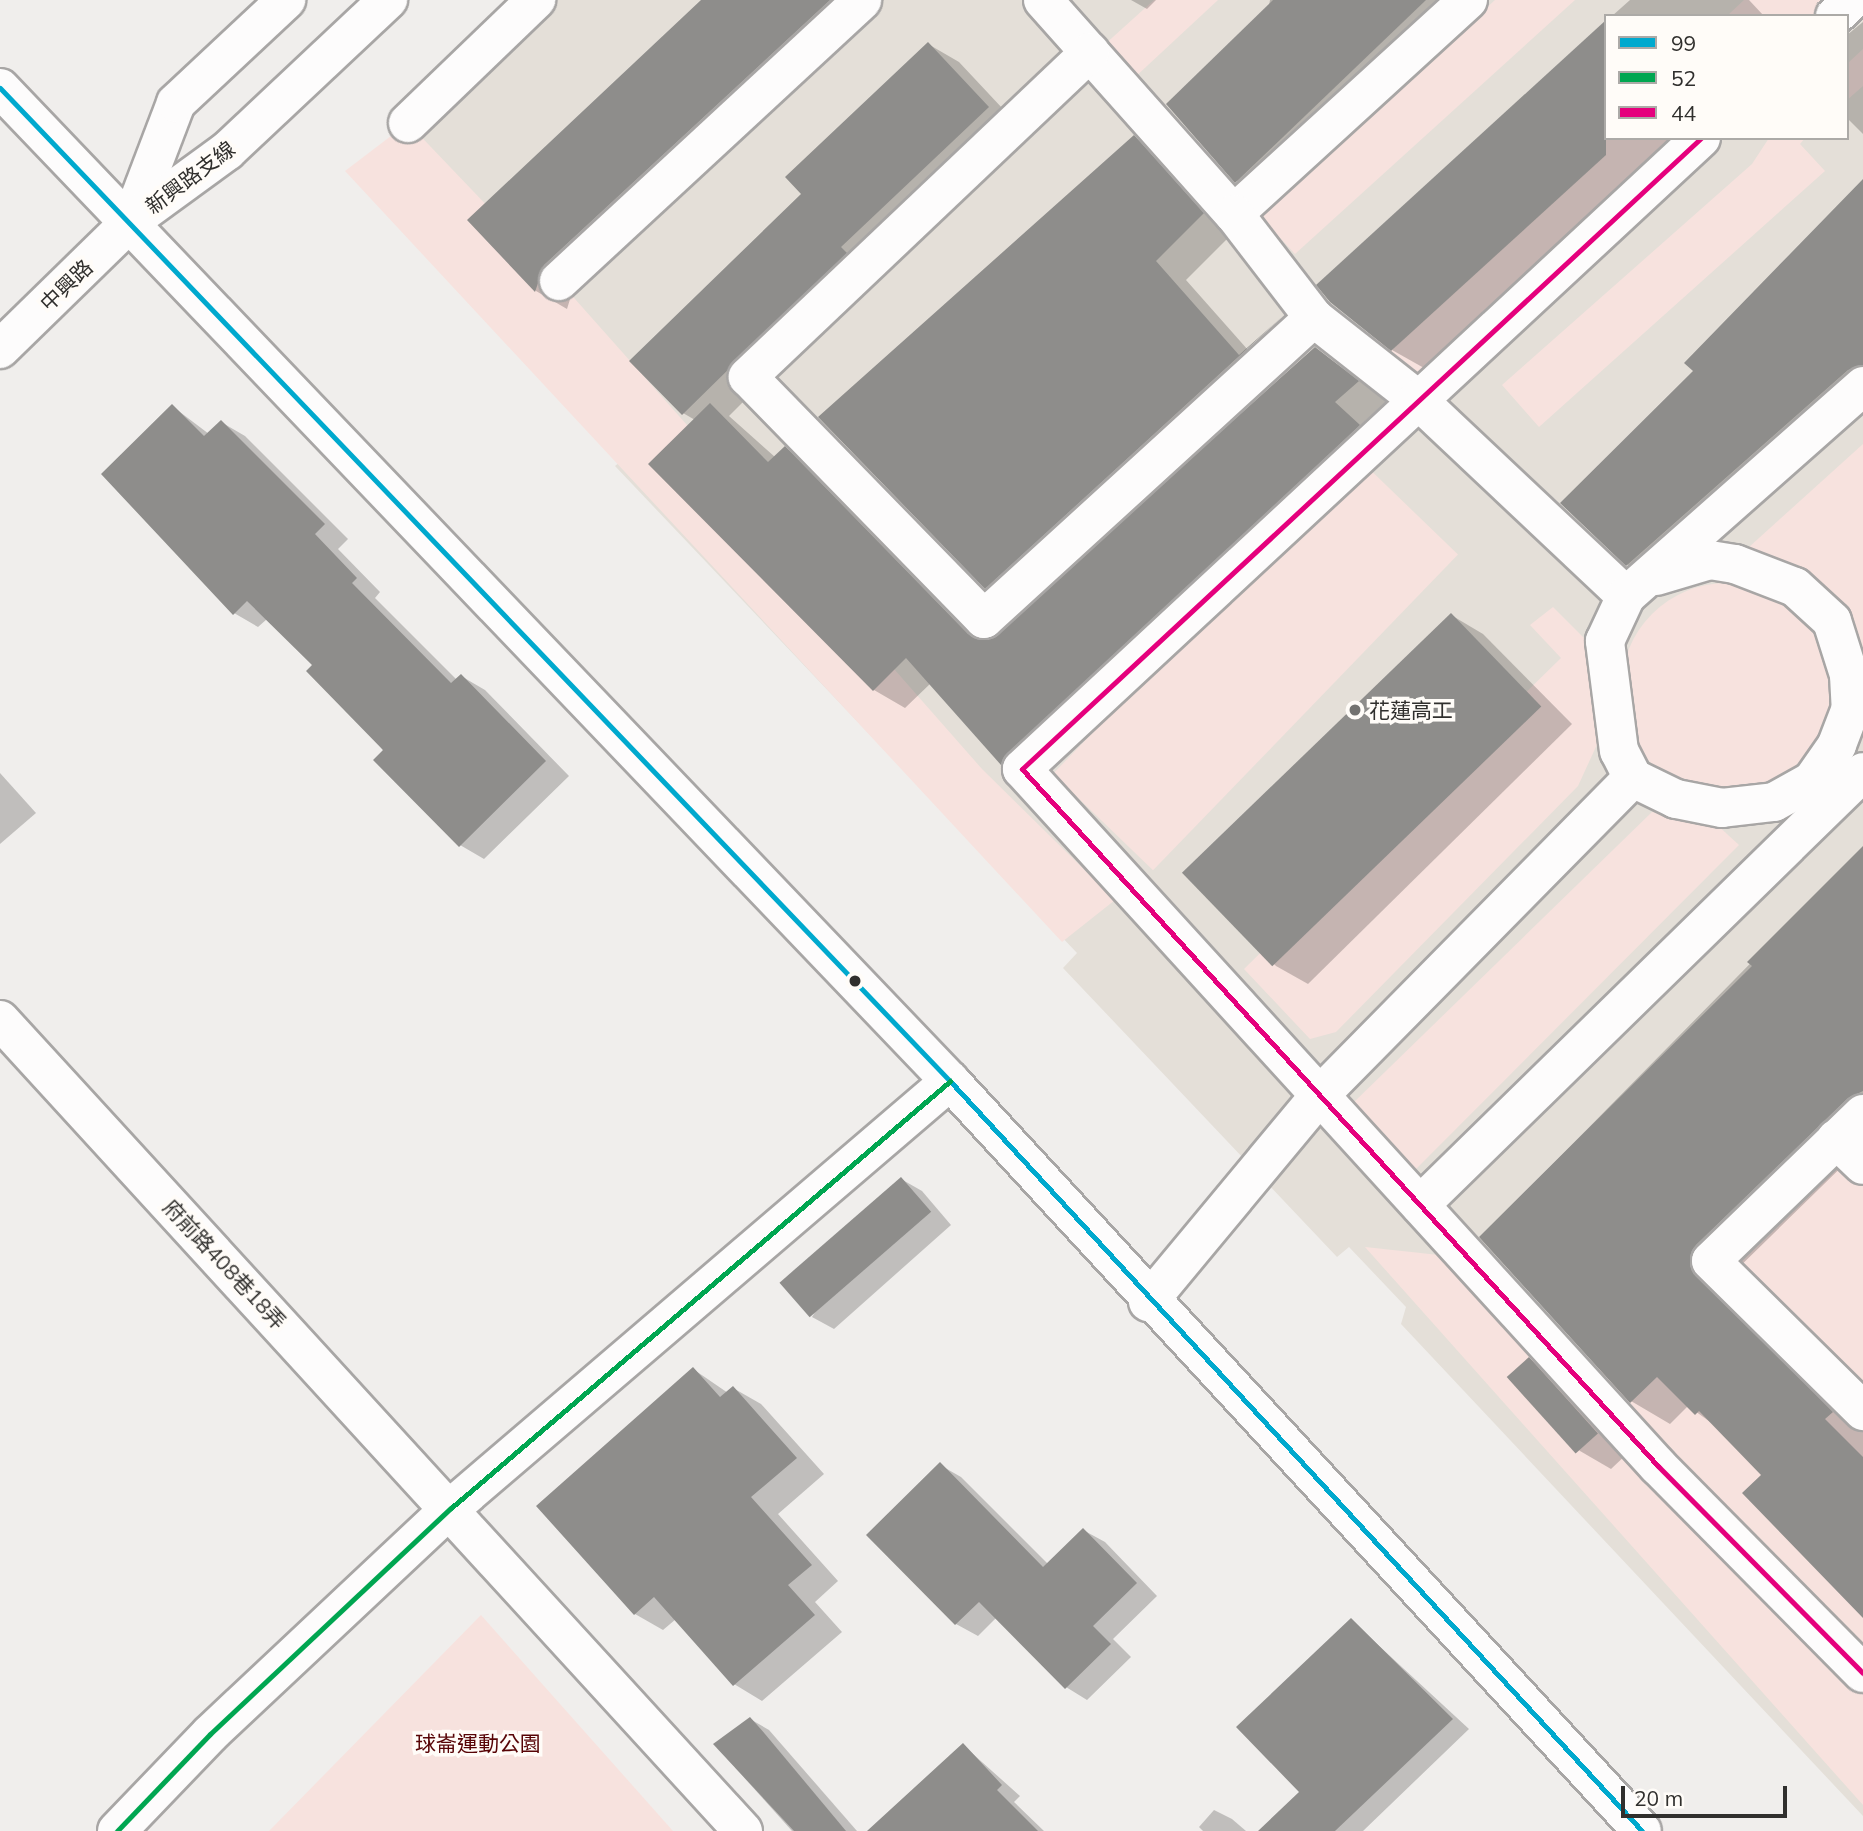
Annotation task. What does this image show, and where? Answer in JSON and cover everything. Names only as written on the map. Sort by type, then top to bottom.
[{"type":"street","name":"新興路支線","points":[[131,221],[177,103],[286,0]]},
{"type":"street","name":"新興路支線","points":[[131,221],[227,151],[388,0]]},
{"type":"street","points":[[408,123],[536,0]]},
{"type":"street","points":[[559,281],[862,0]]},
{"type":"street","points":[[1043,0],[1234,214],[1314,318],[1417,399],[1635,588]]},
{"type":"street","points":[[1234,214],[1468,0]]},
{"type":"street","points":[[1837,14],[1852,0]]},
{"type":"street","points":[[1090,52],[748,377],[984,619],[1314,318]]},
{"type":"street","points":[[0,88],[131,221],[950,1081],[1148,1302],[1642,1831]]},
{"type":"street","points":[[1699,140],[1417,399],[1022,769],[1658,1466],[1863,1673]]},
{"type":"street","name":"中興路","points":[[0,349],[131,221]]},
{"type":"street","points":[[1863,386],[1635,588],[1605,641],[1605,666],[1619,751],[1633,778],[1676,799],[1722,808],[1773,802],[1821,792],[1863,772]]},
{"type":"street","points":[[1420,1205],[1821,792],[1851,708],[1849,675],[1832,621],[1795,587],[1735,564],[1710,560],[1635,588]]},
{"type":"street","points":[[1148,1302],[1320,1094],[1633,778]]},
{"type":"street","name":"府前路408巷18弄","points":[[0,1020],[451,1508],[743,1831]]},
{"type":"street","points":[[117,1831],[210,1734],[451,1508],[950,1081]]},
{"type":"street","points":[[1863,1166],[1849,1126],[1711,1261],[1863,1410]]},
{"type":"shaded area","name":"花蓮高工","points":[[553,0],[1863,0],[1863,1816],[1401,1324],[1406,1307],[1349,1247],[1337,1257],[1063,968],[1077,953],[615,466],[620,462],[368,174]]},
{"type":"green space","points":[[1154,0],[1218,0],[1133,79],[1103,46]]},
{"type":"green space","points":[[1495,0],[1575,0],[1295,254],[1259,215]]},
{"type":"green space","points":[[1744,0],[1846,0],[1836,14],[1729,14]]},
{"type":"green space","points":[[1863,49],[1863,86],[1849,98],[1849,62]]},
{"type":"green space","points":[[408,123],[559,281],[879,641],[887,661],[982,769],[1115,900],[1062,942],[345,171]]},
{"type":"green space","points":[[1604,140],[1699,140],[1417,399],[1364,350]]},
{"type":"green space","points":[[1768,140],[1803,140],[1800,144],[1825,171],[1539,427],[1502,385],[1752,164]]},
{"type":"green space","points":[[1863,444],[1863,661],[1738,557]]},
{"type":"green space","points":[[1358,458],[1458,555],[1153,870],[1053,774]]},
{"type":"green space","points":[[1727,583],[1748,585],[1767,591],[1802,614],[1825,649],[1831,668],[1831,710],[1825,729],[1802,764],[1767,787],[1748,793],[1727,795],[1706,793],[1687,787],[1652,764],[1629,729],[1623,710],[1621,689],[1623,668],[1629,649],[1652,614],[1687,591],[1706,585]]},
{"type":"green space","points":[[1553,607],[1586,640],[1600,680],[1600,738],[1578,786],[1336,1032],[1310,1039],[1244,969],[1561,658],[1530,625]]},
{"type":"green space","points":[[1652,812],[1715,823],[1739,845],[1415,1170],[1350,1106]]},
{"type":"green space","points":[[1842,1158],[1863,1178],[1863,1395],[1731,1269]]},
{"type":"green space","points":[[1460,1241],[1581,1371],[1598,1370],[1711,1261],[1863,1417],[1863,1805],[1365,1247],[1439,1255]]},
{"type":"green space","name":"球崙運動公園","points":[[481,1615],[673,1831],[269,1831]]},
{"type":"building","points":[[701,0],[830,0],[544,265],[535,292],[467,220]]},
{"type":"building","points":[[1273,0],[1426,0],[1235,183],[1166,104]]},
{"type":"building","points":[[1604,22],[1606,155],[1391,351],[1330,302],[1316,285]]},
{"type":"building","points":[[928,42],[989,107],[841,247],[847,253],[682,415],[629,361],[801,194],[785,177]]},
{"type":"building","points":[[1134,135],[1204,213],[1156,261],[1239,355],[1284,315],[985,589],[818,417]]},
{"type":"building","points":[[1863,179],[1863,365],[1848,370],[1626,566],[1560,503],[1693,371],[1684,363]]},
{"type":"building","points":[[1315,347],[1359,381],[1335,402],[1360,425],[1001,765],[906,658],[873,691],[648,464],[710,403],[768,462],[785,446],[968,634],[988,640]]},
{"type":"building","points":[[172,404],[204,436],[221,420],[325,524],[315,534],[357,578],[352,583],[451,683],[461,674],[546,761],[459,847],[373,760],[383,750],[306,671],[312,665],[247,601],[233,615],[101,474]]},
{"type":"building","points":[[1451,613],[1541,707],[1272,966],[1182,873]]},
{"type":"building","points":[[1863,846],[1863,1091],[1848,1098],[1696,1245],[1690,1266],[1833,1412],[1825,1419],[1863,1457],[1863,1618],[1742,1493],[1761,1475],[1699,1411],[1695,1415],[1657,1377],[1630,1403],[1479,1237],[1752,966],[1747,962]]},
{"type":"building","points":[[901,1177],[931,1212],[810,1317],[779,1283]]},
{"type":"building","points":[[1529,1357],[1598,1434],[1576,1454],[1507,1377]]},
{"type":"building","points":[[693,1367],[720,1397],[733,1386],[797,1458],[751,1497],[812,1565],[788,1585],[815,1615],[733,1686],[654,1597],[634,1615],[536,1506]]},
{"type":"building","points":[[940,1462],[1043,1567],[1083,1528],[1137,1583],[1093,1626],[1111,1644],[1065,1689],[979,1602],[955,1625],[866,1535]]},
{"type":"building","points":[[1351,1618],[1453,1719],[1335,1831],[1258,1831],[1299,1792],[1236,1727]]},
{"type":"building","points":[[750,1717],[846,1831],[794,1831],[713,1744]]},
{"type":"building","points":[[963,1743],[1002,1785],[997,1790],[1038,1831],[867,1831]]},
{"type":"transit line","name":"99","points":[[0,88],[950,1081],[1642,1831]]},
{"type":"transit line","name":"44","points":[[1699,140],[1022,769],[1658,1466],[1863,1673]]},
{"type":"transit line","name":"52","points":[[117,1831],[210,1734],[451,1508],[950,1081]]},
{"type":"place","name":"花蓮高工","points":[[1355,710]]}]
